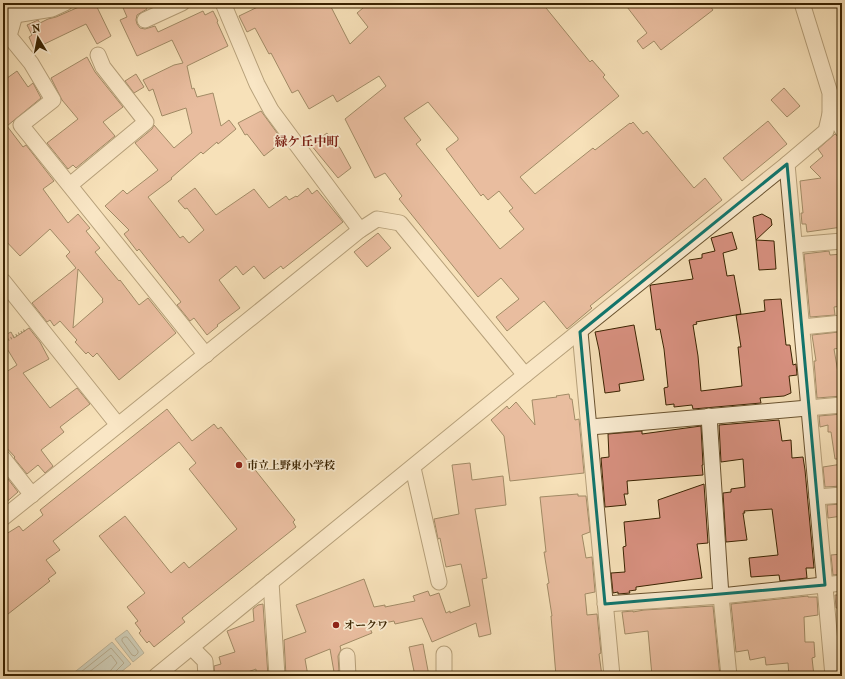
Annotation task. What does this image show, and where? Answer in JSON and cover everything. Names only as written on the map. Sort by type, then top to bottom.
[{"type":"street","points":[[64,3],[52,9],[13,9],[9,36],[31,63],[53,100],[21,125],[206,355]]},
{"type":"street","points":[[146,20],[182,3]]},
{"type":"street","points":[[222,3],[257,84],[271,110],[360,230]]},
{"type":"street","points":[[156,676],[826,131],[830,114],[830,93],[802,3]]},
{"type":"street","points":[[70,185],[146,122],[103,67],[98,55]]},
{"type":"street","points":[[830,114],[838,122],[842,129]]},
{"type":"street","points":[[787,164],[817,497],[836,673]]},
{"type":"street","points":[[3,518],[360,230],[377,219],[400,223],[525,375]]},
{"type":"street","points":[[795,245],[842,240]]},
{"type":"street","points":[[3,281],[118,425]]},
{"type":"street","points":[[802,327],[842,323]]},
{"type":"street","points":[[580,332],[612,676]]},
{"type":"street","points":[[590,427],[842,405]]},
{"type":"street","points":[[709,416],[721,596],[729,676]]},
{"type":"street","points":[[5,464],[32,495]]},
{"type":"street","points":[[413,468],[439,582]]},
{"type":"street","points":[[817,497],[842,495]]},
{"type":"street","points":[[271,582],[276,676]]},
{"type":"street","points":[[605,604],[721,596],[842,583]]},
{"type":"street","points":[[192,648],[205,661],[206,676]]},
{"type":"street","points":[[444,654],[444,676]]},
{"type":"street","points":[[347,656],[348,676]]},
{"type":"path","points":[[3,343],[37,322]]},
{"type":"highlighted area","points":[[787,164],[825,585],[605,604],[580,332]]},
{"type":"water","points":[[127,630],[144,653],[133,662],[115,639]]},
{"type":"water","points":[[112,642],[131,664],[116,676],[71,675]]},
{"type":"building","points":[[88,3],[95,3],[111,36],[97,44],[86,24],[34,49],[29,37],[32,35],[27,25],[38,20],[40,23]]},
{"type":"building","points":[[121,3],[144,3],[147,9],[137,15],[137,24],[140,28],[145,29],[155,26],[158,32],[203,11],[205,15],[213,11],[228,46],[187,66],[192,89],[194,88],[197,97],[213,93],[221,126],[229,120],[236,129],[203,154],[201,152],[171,178],[172,179],[148,197],[180,238],[183,236],[189,243],[204,230],[187,208],[185,209],[178,201],[195,188],[216,215],[254,189],[269,208],[286,196],[289,200],[296,196],[297,197],[308,188],[312,194],[317,190],[343,222],[283,269],[281,266],[264,279],[254,266],[243,275],[236,266],[219,280],[240,308],[217,325],[218,326],[207,335],[194,318],[190,321],[177,305],[181,302],[139,249],[137,251],[124,234],[129,230],[105,206],[123,190],[127,194],[158,170],[135,143],[152,129],[154,125],[174,148],[192,133],[186,108],[162,116],[153,89],[149,91],[143,80],[174,65],[183,63],[172,40],[137,56],[120,20],[127,17]]},
{"type":"building","points":[[266,3],[329,3],[350,44],[368,27],[357,13],[369,3],[542,3],[590,62],[592,60],[605,75],[603,77],[619,96],[520,177],[535,194],[593,148],[595,150],[633,122],[643,134],[647,131],[694,188],[705,178],[722,200],[590,306],[592,308],[567,329],[544,301],[507,331],[496,317],[519,299],[501,278],[478,297],[399,199],[402,196],[385,173],[375,178],[345,119],[386,86],[379,76],[337,102],[333,95],[309,109],[298,90],[292,93],[271,53],[269,54],[255,28],[247,32],[239,16]],"holes":[[[428,102],[458,138],[458,140],[446,149],[481,196],[483,194],[488,200],[499,191],[513,208],[509,211],[524,229],[500,249],[416,144],[421,140],[404,118]]]},
{"type":"building","points":[[624,3],[708,3],[713,10],[661,50],[654,41],[643,49],[637,41],[647,33]]},
{"type":"building","points":[[87,57],[95,72],[123,107],[103,122],[115,136],[76,168],[73,165],[68,169],[47,143],[78,119],[62,100],[51,78]]},
{"type":"building","points":[[17,71],[28,87],[33,83],[41,98],[7,126],[23,147],[26,145],[54,181],[43,189],[68,223],[78,214],[90,228],[86,231],[100,248],[95,252],[119,281],[120,280],[139,305],[148,298],[176,333],[119,380],[97,353],[93,357],[88,352],[86,354],[75,342],[77,340],[60,321],[54,326],[50,320],[47,322],[32,303],[76,268],[66,256],[70,252],[50,229],[20,256],[3,238],[3,81]],"holes":[[[78,269],[103,299],[103,302],[73,328]]]},
{"type":"building","points":[[136,74],[144,87],[134,93],[125,81]]},
{"type":"building","points":[[784,88],[800,106],[787,117],[771,100]]},
{"type":"building","points":[[261,111],[283,141],[264,156],[247,134],[245,135],[238,123]]},
{"type":"building","points":[[768,121],[787,144],[742,181],[723,158]]},
{"type":"building","points":[[327,133],[340,148],[351,168],[338,178],[311,145]]},
{"type":"building","points":[[835,134],[842,138],[842,227],[807,232],[806,224],[802,224],[801,213],[803,213],[800,181],[821,178],[810,167],[823,156],[818,149]]},
{"type":"building","points":[[762,214],[771,219],[772,225],[756,240],[753,217]]},
{"type":"building","points":[[732,232],[737,249],[723,253],[727,276],[734,275],[741,314],[696,322],[697,324],[693,325],[698,356],[701,391],[742,386],[738,347],[741,347],[736,315],[765,311],[764,300],[781,299],[786,345],[790,345],[793,365],[796,364],[797,375],[789,376],[791,393],[784,396],[760,398],[761,403],[693,409],[692,405],[674,407],[674,404],[666,405],[664,388],[668,387],[664,349],[660,329],[656,330],[650,286],[693,279],[689,260],[702,258],[702,254],[715,251],[711,238]]},
{"type":"building","points":[[378,233],[391,248],[367,267],[354,252]]},
{"type":"building","points":[[756,240],[774,241],[776,269],[759,270]]},
{"type":"building","points":[[829,251],[830,255],[842,254],[842,306],[834,307],[835,315],[810,317],[804,254]]},
{"type":"building","points":[[634,325],[644,380],[619,384],[620,391],[605,393],[595,332]]},
{"type":"building","points":[[29,328],[40,342],[49,359],[23,373],[50,408],[77,388],[90,404],[60,427],[64,432],[41,450],[53,466],[45,473],[38,465],[27,474],[14,458],[15,457],[3,444],[3,374],[17,365],[3,342],[3,336],[11,332],[14,338]]},
{"type":"building","points":[[839,332],[840,348],[834,349],[842,396],[817,398],[814,361],[816,361],[812,335]]},
{"type":"building","points":[[569,394],[570,399],[572,399],[575,420],[579,419],[584,473],[510,481],[504,436],[491,420],[507,406],[509,409],[516,402],[535,425],[532,400]]},
{"type":"building","points":[[167,409],[192,441],[214,424],[218,429],[221,427],[295,520],[293,522],[296,527],[182,618],[185,622],[154,647],[149,641],[147,643],[139,633],[141,631],[135,623],[138,621],[127,607],[145,593],[99,536],[125,516],[171,573],[184,562],[189,568],[237,529],[189,469],[196,463],[179,442],[53,541],[60,550],[46,560],[56,573],[48,579],[50,581],[3,618],[3,536],[19,526],[23,531],[43,515],[40,510]]},
{"type":"building","points":[[842,414],[842,459],[835,459],[831,432],[828,432],[828,425],[820,427],[819,416]]},
{"type":"building","points":[[779,420],[782,441],[791,440],[792,458],[803,457],[814,568],[806,568],[807,578],[780,581],[779,575],[751,577],[749,558],[778,555],[772,509],[744,511],[745,513],[743,513],[747,540],[726,542],[723,493],[731,492],[731,489],[745,487],[743,459],[721,462],[719,425]]},
{"type":"building","points":[[701,426],[703,475],[627,481],[628,494],[624,494],[626,505],[605,507],[601,458],[609,457],[608,434],[642,431],[642,434]]},
{"type":"building","points":[[470,463],[472,480],[503,476],[506,505],[475,509],[487,578],[482,579],[491,634],[479,637],[476,623],[432,642],[422,618],[395,624],[394,621],[369,626],[372,633],[340,646],[341,650],[338,656],[339,671],[334,672],[330,649],[305,659],[308,676],[286,676],[284,640],[306,632],[296,605],[364,579],[374,607],[385,605],[385,607],[415,601],[413,596],[428,591],[430,596],[439,593],[446,613],[470,606],[461,564],[446,567],[440,538],[438,539],[434,519],[459,514],[452,465]]},
{"type":"building","points":[[842,464],[842,486],[825,487],[823,467]]},
{"type":"building","points":[[5,475],[18,492],[3,505],[3,477]]},
{"type":"building","points":[[704,484],[708,543],[697,544],[702,578],[636,587],[636,590],[629,591],[630,593],[613,593],[611,573],[625,572],[623,547],[626,546],[624,522],[660,518],[658,500]]},
{"type":"building","points":[[578,494],[578,496],[586,496],[590,532],[582,535],[586,558],[592,557],[595,592],[585,594],[587,615],[597,614],[601,653],[599,654],[602,676],[556,676],[552,616],[547,584],[549,583],[544,552],[546,552],[540,497]]},
{"type":"building","points":[[842,504],[842,516],[828,518],[827,505]]},
{"type":"building","points":[[842,554],[842,574],[833,575],[831,555]]},
{"type":"building","points":[[835,595],[842,595],[842,607],[836,608]]},
{"type":"building","points":[[808,596],[817,597],[818,615],[804,617],[805,642],[814,642],[815,657],[812,658],[814,676],[789,676],[788,663],[766,665],[765,657],[750,660],[748,650],[736,652],[731,604]]},
{"type":"building","points":[[263,604],[268,676],[261,676],[260,672],[256,673],[256,669],[237,676],[215,676],[214,666],[221,664],[219,657],[235,652],[227,631],[254,621],[253,609],[258,605]]},
{"type":"building","points":[[713,606],[720,676],[652,676],[648,631],[625,634],[622,612]]},
{"type":"building","points":[[423,644],[429,676],[415,676],[409,647]]},
{"type":"place","name":"市立上野東小学校","points":[[239,465]]},
{"type":"place","name":"オークワ","points":[[336,625]]},
{"type":"district","name":"緑ケ丘中町","points":[[307,141]]}]
